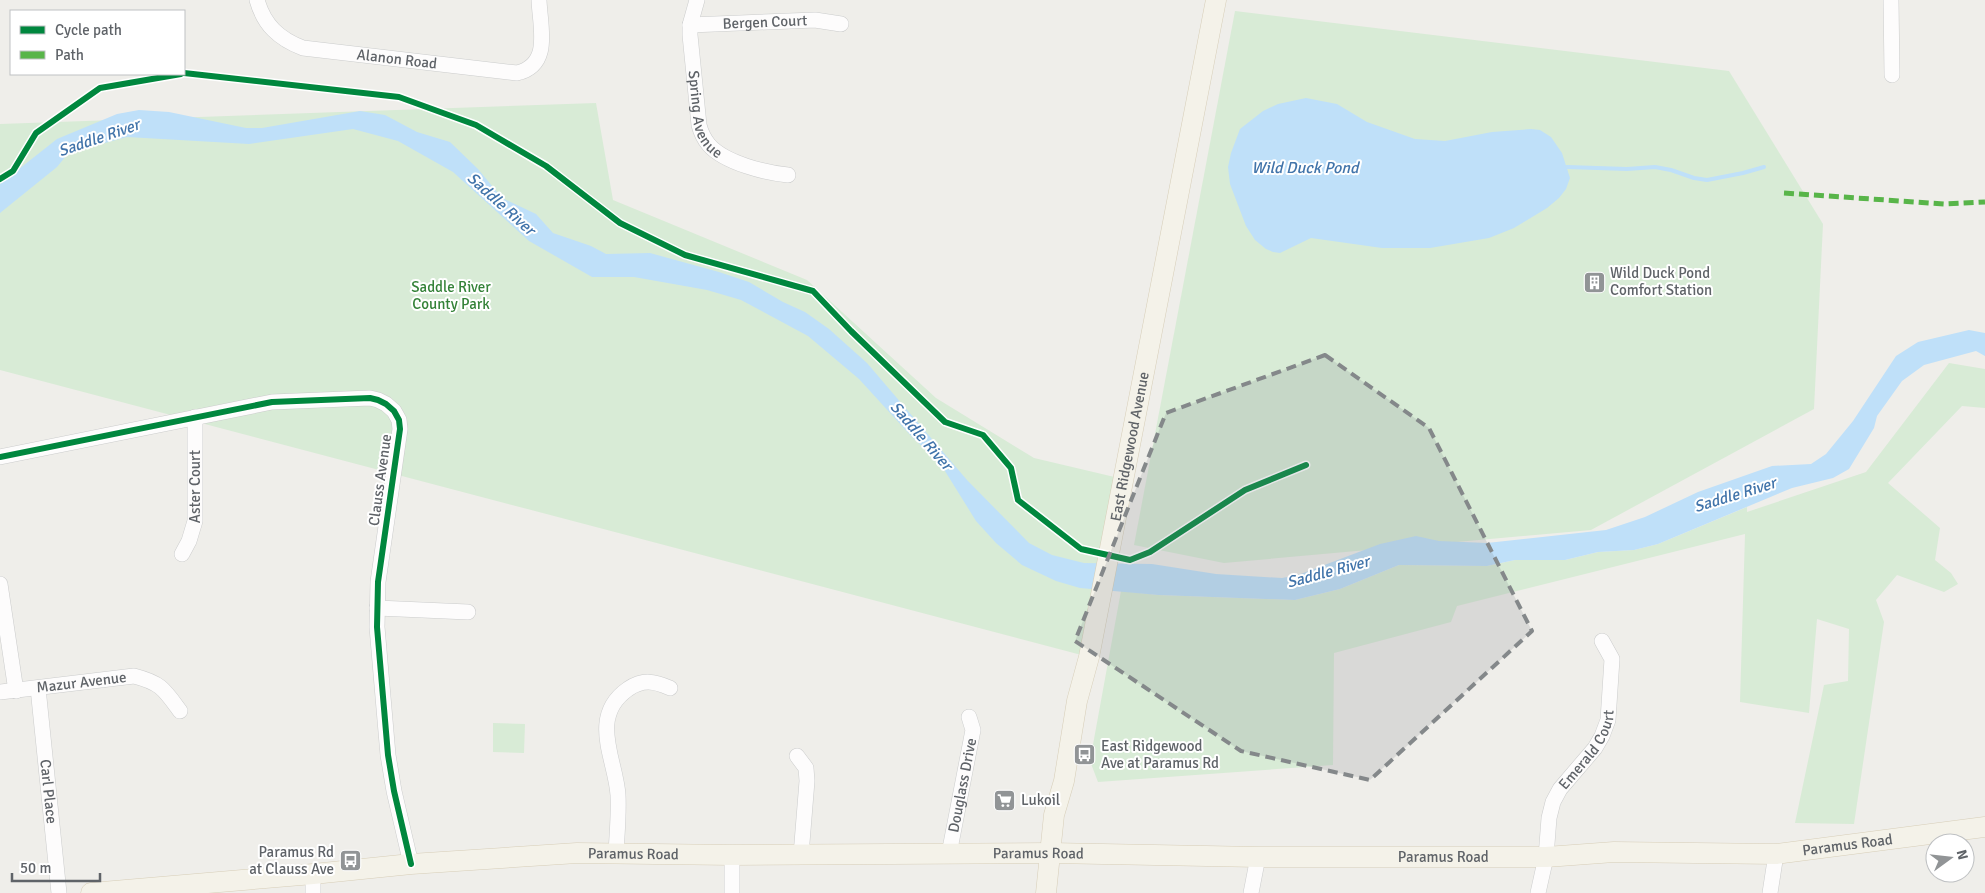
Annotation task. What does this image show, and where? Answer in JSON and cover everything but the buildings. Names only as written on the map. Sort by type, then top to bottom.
[{"type":"main road","name":"East Ridgewood Avenue","points":[[1046,893],[1054,815],[1064,780],[1077,701],[1089,657],[1216,0]]},
{"type":"main road","name":"Paramus Road","points":[[91,893],[313,884],[411,864],[550,854],[801,855],[1051,853],[1258,857],[1546,857],[1614,852],[1776,854],[1985,827]]},
{"type":"street","name":"Alanon Road","points":[[257,0],[268,24],[290,44],[313,50],[517,73],[526,71],[534,66],[539,58],[542,44],[539,0]]},
{"type":"street","name":"Spring Avenue","points":[[697,0],[690,25],[699,125],[703,136],[710,146],[724,156],[769,173],[788,175]]},
{"type":"street","points":[[1891,0],[1892,74]]},
{"type":"street","name":"Bergen Court","points":[[690,25],[815,20],[841,24]]},
{"type":"street","name":"Clauss Avenue","points":[[0,457],[272,402],[370,398],[386,404],[394,411],[399,420],[400,429],[378,582],[377,608],[388,755],[394,791],[411,864]]},
{"type":"street","name":"Aster Court","points":[[182,554],[189,541],[195,521],[196,417]]},
{"type":"street","points":[[0,584],[16,691]]},
{"type":"street","points":[[377,608],[468,612]]},
{"type":"street","name":"Emerald Court","points":[[1538,893],[1546,857],[1549,818],[1553,802],[1560,790],[1595,748],[1608,720],[1612,658],[1602,640]]},
{"type":"street","name":"Mazur Avenue","points":[[0,692],[134,676],[152,680],[164,689],[180,711]]},
{"type":"street","points":[[616,853],[618,795],[608,748],[606,726],[610,712],[620,697],[634,685],[646,681],[657,682],[670,688]]},
{"type":"street","name":"Carl Place","points":[[38,688],[59,893]]},
{"type":"street","name":"Douglass Drive","points":[[949,854],[972,730],[969,717]]},
{"type":"street","points":[[797,756],[806,768],[807,781],[801,855]]},
{"type":"street","points":[[1770,893],[1776,854]]},
{"type":"street","points":[[732,855],[732,893]]},
{"type":"street","points":[[1250,893],[1258,857]]},
{"type":"highlighted area","points":[[1325,355],[1429,428],[1532,631],[1370,780],[1241,751],[1075,641],[1166,413]]},
{"type":"green space","points":[[1235,11],[1729,71],[1823,224],[1814,409],[1591,530],[1224,563],[1134,545]]},
{"type":"green space","name":"Saddle River County Park","points":[[596,103],[613,200],[807,280],[936,398],[1034,458],[1123,479],[1089,657],[0,370],[0,124]]},
{"type":"green space","points":[[1949,363],[1985,369],[1985,408],[1962,406],[1888,483],[1940,528],[1935,560],[1951,573],[1958,584],[1944,592],[1897,575],[1876,600],[1884,622],[1854,824],[1795,823],[1824,685],[1848,681],[1849,629],[1817,619],[1809,713],[1740,702],[1745,534],[1457,606],[1451,622],[1334,653],[1333,765],[1098,782],[1090,761],[1121,591],[1158,595],[1295,600],[1340,589],[1399,565],[1487,566],[1515,560],[1565,560],[1598,552],[1634,550],[1658,544],[1747,507],[1747,512],[1866,472]]},
{"type":"green space","points":[[493,723],[525,724],[524,753],[493,752]]},
{"type":"water","name":"Wild Duck Pond","points":[[1306,98],[1337,104],[1367,122],[1415,139],[1445,141],[1492,132],[1540,130],[1551,137],[1562,153],[1570,178],[1566,189],[1547,208],[1514,228],[1489,238],[1430,248],[1382,248],[1311,238],[1280,253],[1273,252],[1255,240],[1246,226],[1230,184],[1228,167],[1231,153],[1240,129],[1263,111],[1278,104]]},
{"type":"water","name":"Saddle River","points":[[139,110],[169,112],[246,128],[262,128],[360,111],[385,115],[417,132],[450,142],[478,169],[502,198],[536,214],[553,233],[591,246],[606,254],[650,253],[749,282],[783,302],[805,312],[829,329],[867,363],[967,480],[1029,543],[1052,555],[1084,563],[1152,564],[1216,574],[1282,578],[1298,575],[1380,544],[1416,536],[1439,541],[1487,543],[1606,530],[1645,517],[1698,492],[1772,466],[1811,464],[1826,454],[1853,421],[1896,356],[1918,342],[1969,330],[1985,333],[1985,356],[1976,351],[1924,365],[1902,381],[1877,416],[1874,428],[1849,469],[1833,478],[1792,488],[1658,544],[1634,550],[1598,552],[1565,560],[1515,560],[1487,566],[1399,565],[1340,589],[1295,600],[1158,595],[1080,588],[1056,581],[1022,565],[996,543],[976,521],[940,463],[912,437],[859,379],[808,336],[741,300],[707,290],[634,277],[592,277],[529,241],[453,172],[398,141],[353,129],[249,144],[127,137],[83,149],[66,156],[57,167],[0,213],[0,184],[57,139],[117,114]]},
{"type":"waterway","points":[[1567,167],[1627,169],[1655,167],[1707,180],[1764,167]]},
{"type":"marked path","points":[[1784,193],[1944,204],[1985,202]]},
{"type":"cycle path","points":[[185,73],[399,97],[476,125],[546,166],[620,223],[685,255],[813,291],[851,331],[945,422],[983,435],[1011,468],[1018,500],[1081,549],[1130,560],[1150,552],[1245,490],[1306,465]]},
{"type":"cycle path","points":[[0,179],[13,171],[36,133],[100,88],[175,75]]},
{"type":"cycle path","points":[[0,457],[272,402],[370,398],[386,404],[394,411],[399,420],[400,429],[378,582],[377,627],[388,755],[394,791],[411,864]]},
{"type":"place","name":"Wild Duck Pond Comfort Station","points":[[1594,282]]},
{"type":"place","name":"East Ridgewood Ave at Paramus Rd","points":[[1085,755]]},
{"type":"place","name":"Lukoil","points":[[1005,800]]},
{"type":"place","name":"Paramus Rd at Clauss Ave","points":[[350,861]]}]
